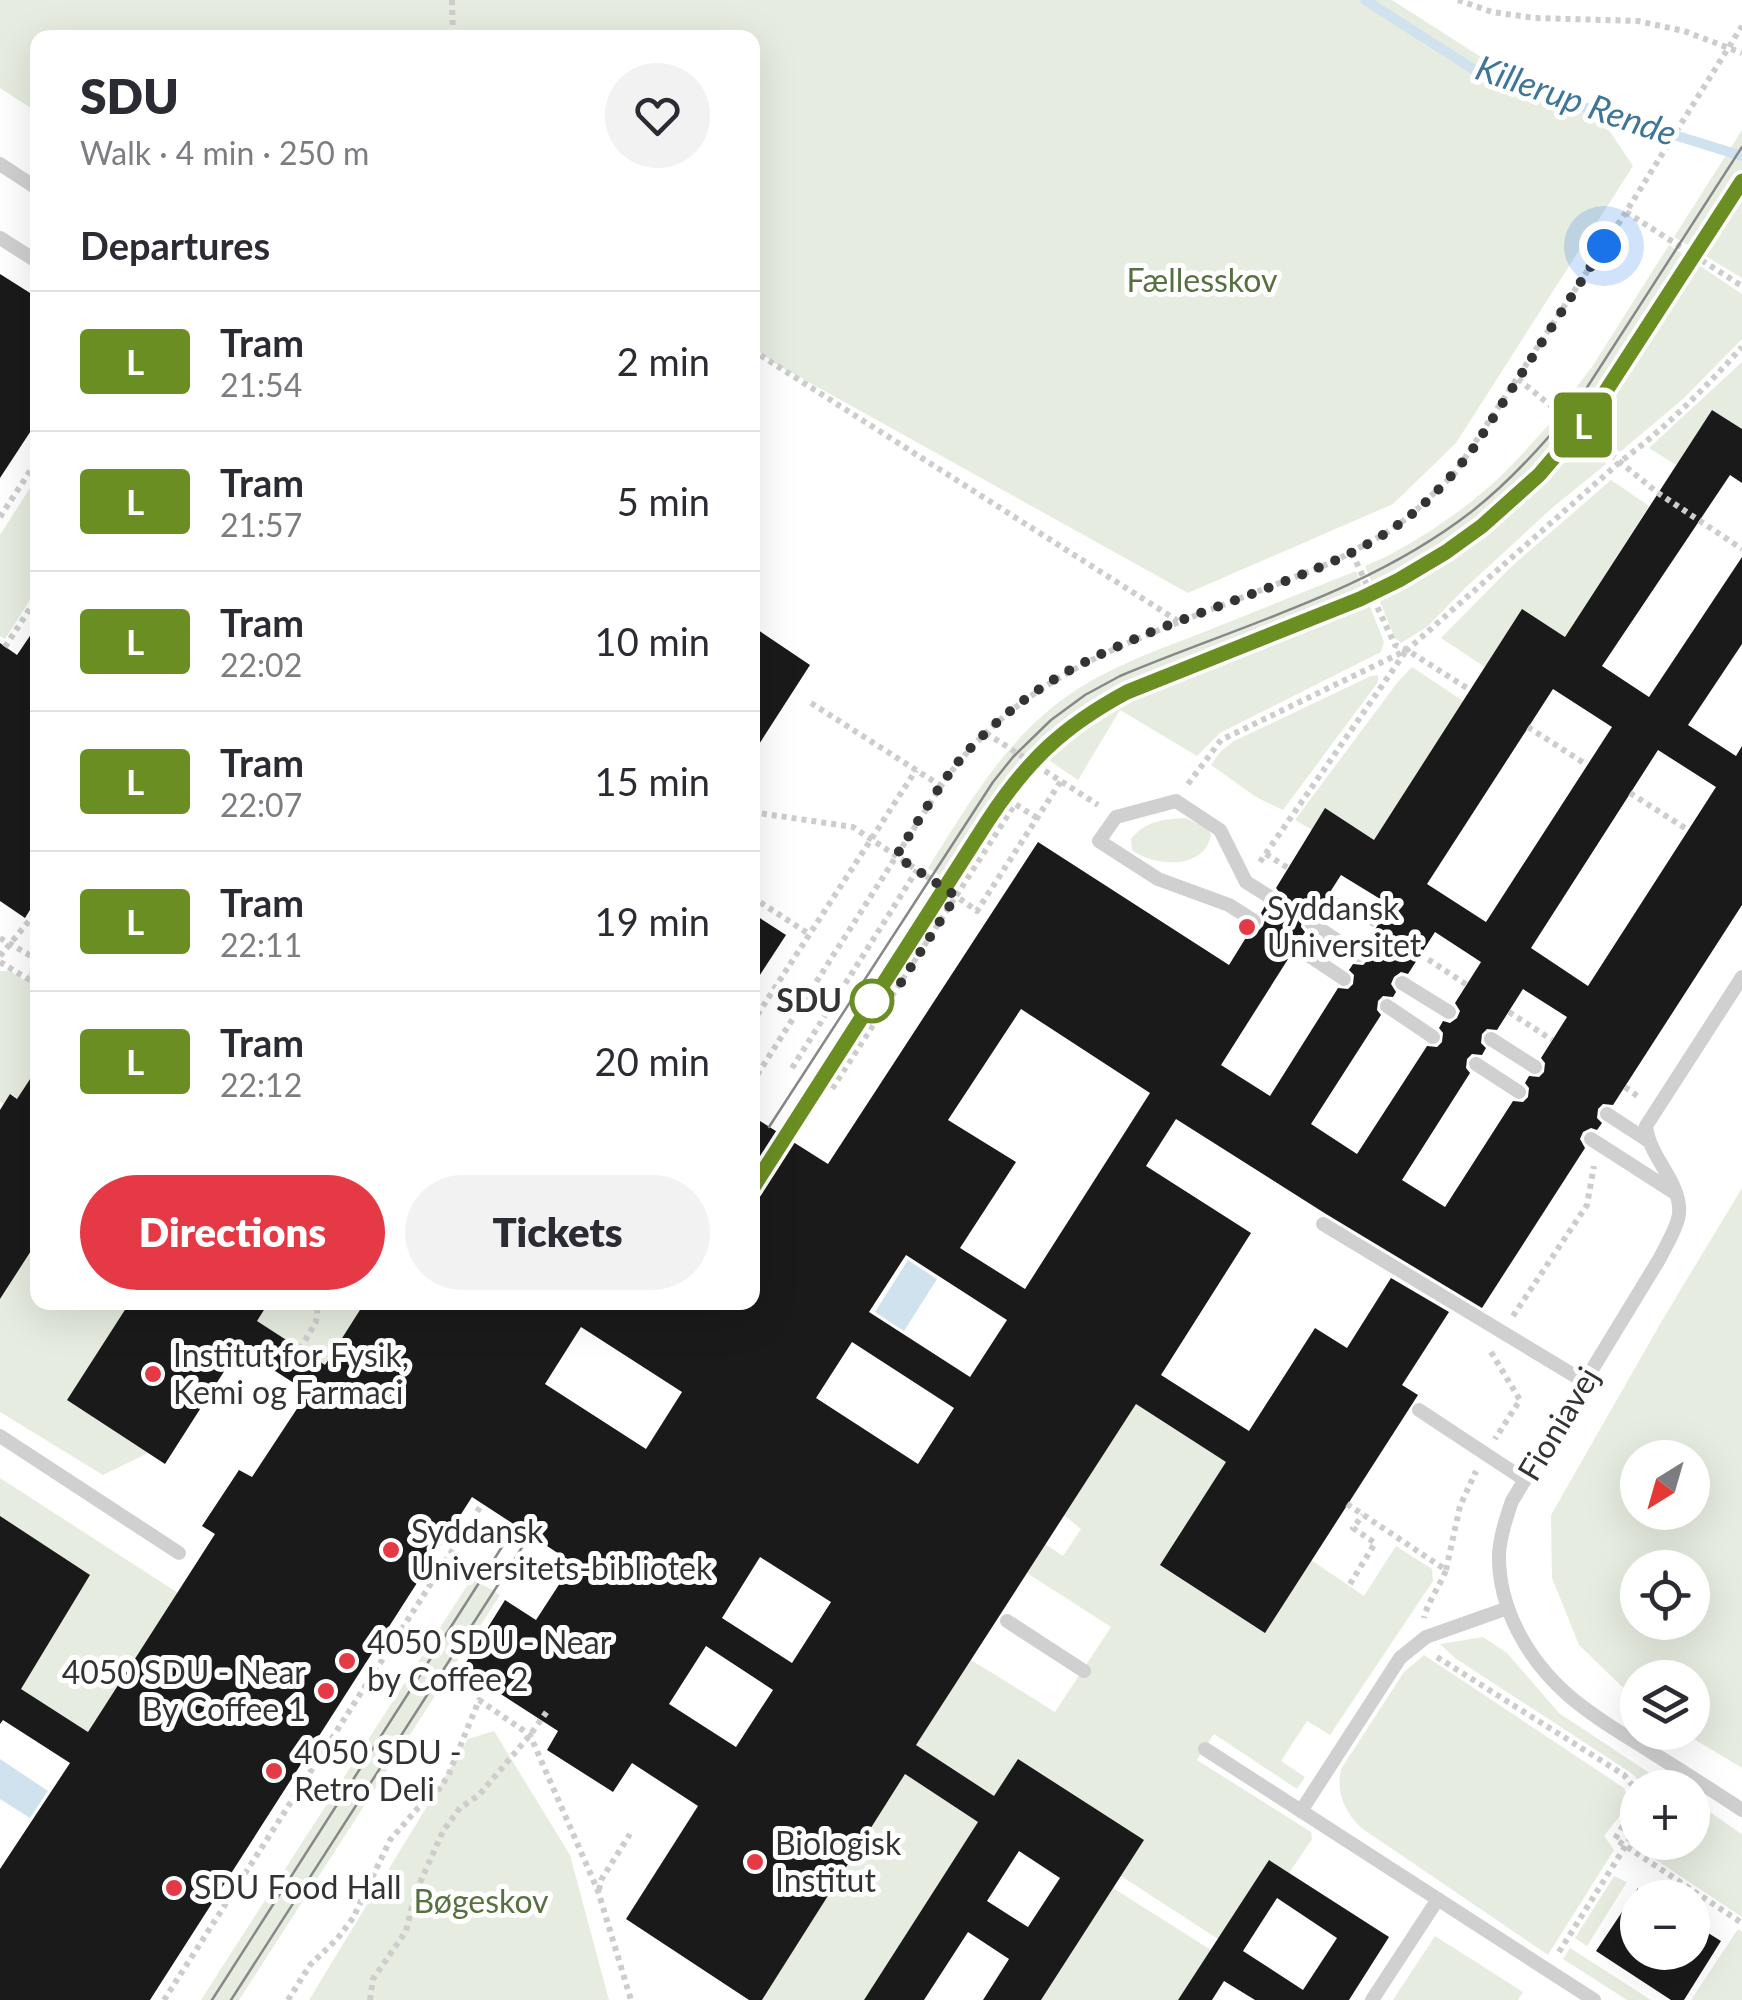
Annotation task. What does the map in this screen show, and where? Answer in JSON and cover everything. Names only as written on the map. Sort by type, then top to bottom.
[{"type":"lane","points":[[0,164],[30,184]]},
{"type":"lane","points":[[0,238],[30,255]]},
{"type":"lane","points":[[1254,921],[1229,905],[1158,880],[1099,842],[1116,817],[1176,802],[1220,830],[1246,882],[1270,897]]},
{"type":"lane","points":[[1311,923],[1359,954]]},
{"type":"lane","points":[[1296,947],[1344,979]]},
{"type":"lane","points":[[1678,1195],[1647,1140],[1646,1126],[1742,976]]},
{"type":"lane","points":[[1402,982],[1449,1012]]},
{"type":"lane","points":[[1387,1006],[1433,1036]]},
{"type":"lane","points":[[1492,1039],[1534,1067]]},
{"type":"lane","points":[[1476,1064],[1519,1092]]},
{"type":"lane","points":[[1607,1114],[1647,1140]]},
{"type":"lane","points":[[1591,1139],[1678,1195]]},
{"type":"lane","name":"Fioniavej","points":[[1678,1195],[1679,1217],[1660,1258],[1512,1501],[1499,1554],[1508,1608],[1538,1665],[1568,1696],[1604,1722],[1742,1810]]},
{"type":"lane","points":[[1324,1224],[1584,1382]]},
{"type":"lane","points":[[1419,1410],[1525,1480]]},
{"type":"lane","points":[[0,1436],[180,1553]]},
{"type":"lane","points":[[1301,1811],[1400,1658],[1426,1637],[1508,1608]]},
{"type":"lane","points":[[1006,1621],[1084,1671]]},
{"type":"lane","points":[[1205,1749],[1594,2000]]},
{"type":"lane","points":[[1372,2000],[1438,1899]]},
{"type":"path","points":[[452,0],[453,30]]},
{"type":"path","points":[[1458,0],[1492,12],[1535,18],[1638,22],[1684,31],[1742,52]]},
{"type":"path","points":[[760,1070],[941,786],[969,749],[1012,710],[1068,671],[1118,646],[1352,552],[1410,516],[1455,474],[1742,26]]},
{"type":"path","points":[[1626,212],[1742,286]]},
{"type":"path","points":[[1246,882],[1407,650],[1639,448],[1742,346]]},
{"type":"path","points":[[760,355],[1179,622]]},
{"type":"path","points":[[1518,379],[1658,493],[1742,549]]},
{"type":"path","points":[[0,517],[30,471]]},
{"type":"path","points":[[1352,552],[1395,645],[1470,690]]},
{"type":"path","points":[[5,647],[30,608]]},
{"type":"path","points":[[1176,802],[1221,740],[1407,650]]},
{"type":"path","points":[[810,703],[941,786]]},
{"type":"path","points":[[1528,727],[1587,765]]},
{"type":"path","points":[[986,733],[1116,817]]},
{"type":"path","points":[[760,1011],[916,770]]},
{"type":"path","points":[[760,813],[853,827],[978,911],[1061,781]]},
{"type":"path","points":[[1630,793],[1688,830]]},
{"type":"path","points":[[830,1092],[1016,804],[1037,818]]},
{"type":"path","points":[[1266,854],[1288,868]]},
{"type":"path","points":[[792,1068],[918,870]]},
{"type":"path","points":[[1328,895],[1377,926]]},
{"type":"path","points":[[760,901],[810,934]]},
{"type":"path","points":[[30,919],[0,959],[30,980]]},
{"type":"path","points":[[0,938],[30,956]]},
{"type":"path","points":[[1420,954],[1467,984]]},
{"type":"path","points":[[1509,1012],[1552,1040]]},
{"type":"path","points":[[300,1349],[316,1322],[317,1310]]},
{"type":"path","points":[[164,2000],[482,1504]]},
{"type":"path","points":[[1347,1504],[1446,1570],[1423,1622],[1436,1656],[1620,1773]]},
{"type":"path","points":[[1350,1584],[1376,1543],[1353,1528],[1363,1514]]},
{"type":"path","points":[[288,2000],[310,1965],[353,1918],[390,1840],[448,1776],[479,1700],[530,1735],[598,1892],[631,2000]]},
{"type":"path","points":[[370,2000],[374,1980],[406,1931],[416,1894],[443,1831],[460,1808],[480,1795],[548,1710]]},
{"type":"path","points":[[598,1892],[601,1880],[630,1834]]},
{"type":"path","points":[[1548,1970],[1620,1853]]},
{"type":"path","points":[[1648,1860],[1742,1923]]},
{"type":"green space","name":"Fællesskov","points":[[0,0],[1392,0],[1492,64],[1599,115],[1633,166],[1456,443],[1393,504],[1188,593],[760,352],[760,30],[30,30],[30,107],[0,88]]},
{"type":"green space","points":[[1742,130],[1742,278],[1674,237]]},
{"type":"green space","points":[[1669,245],[1742,294],[1742,339],[1683,399],[1620,452],[1562,406],[1592,367]]},
{"type":"green space","points":[[1742,362],[1742,429],[1712,410],[1676,465],[1649,448]]},
{"type":"green space","points":[[1557,416],[1605,457],[1606,464],[1552,508],[1427,627],[1401,643],[1395,638],[1365,566],[1419,538],[1473,500]]},
{"type":"green space","points":[[1611,480],[1649,506],[1565,637],[1522,609],[1485,667],[1441,638],[1512,566]]},
{"type":"green space","points":[[30,488],[30,600],[5,639],[0,636],[0,535]]},
{"type":"green space","points":[[1356,571],[1384,642],[1381,652],[1220,733],[1197,756],[1120,710],[1078,780],[1047,759],[1034,772],[955,885],[928,868],[997,764],[1030,727],[1066,697],[1140,657]]},
{"type":"green space","points":[[1412,667],[1463,701],[1374,840],[1312,830],[1295,820],[1397,683]]},
{"type":"green space","points":[[1378,675],[1378,682],[1283,810],[1256,797],[1211,765],[1234,741]]},
{"type":"green space","points":[[1186,818],[1207,828],[1211,835],[1207,846],[1189,860],[1153,860],[1132,850],[1131,839],[1142,828],[1163,820]]},
{"type":"green space","points":[[0,971],[10,971],[24,980],[30,972],[30,1106],[11,1094],[4,1104],[0,1102]]},
{"type":"green space","points":[[1742,1188],[1742,1768],[1710,1749],[1710,1660],[1620,1660],[1620,1685],[1579,1645],[1552,1578],[1551,1515]]},
{"type":"green space","points":[[30,1251],[30,1310],[125,1310],[67,1400],[148,1453],[103,1475],[0,1412],[0,1299]]},
{"type":"green space","points":[[264,1310],[360,1310],[325,1365],[257,1321]]},
{"type":"green space","points":[[1136,1404],[1226,1462],[1311,1560],[1364,1596],[1396,1546],[1432,1569],[1433,1581],[1330,1735],[1307,1721],[1281,1761],[1305,1777],[1297,1789],[1214,1734],[1197,1760],[1311,1832],[1312,1839],[1289,1873],[1269,1860],[1218,1939],[1121,1876],[1144,1840],[1018,1759],[994,1796],[916,1745],[971,1660],[1055,1712],[1111,1627],[1027,1573],[1045,1544],[1063,1556],[1081,1529],[1064,1515]]},
{"type":"green space","points":[[0,1478],[178,1593],[88,1732],[21,1689],[90,1575],[0,1516]]},
{"type":"green space","points":[[472,1578],[500,1595],[239,2000],[201,2000]]},
{"type":"green space","points":[[1483,1637],[1507,1653],[1559,1713],[1645,1770],[1626,1770],[1455,1658],[1440,1644]]},
{"type":"green space","points":[[1424,1655],[1620,1785],[1620,1816],[1604,1836],[1614,1850],[1548,1955],[1360,1827],[1343,1801],[1341,1769],[1404,1672]]},
{"type":"green space","name":"Bøgeskov","points":[[494,1731],[570,1855],[609,2000],[309,2000],[468,1739]]},
{"type":"green space","points":[[905,1774],[978,1822],[864,2000],[762,2000]]},
{"type":"green space","points":[[1710,1812],[1742,1834],[1742,1917],[1710,1896],[1710,1880],[1686,1880],[1656,1860],[1710,1860]]},
{"type":"green space","points":[[1614,1876],[1623,1880],[1620,1893],[1587,1946],[1575,1938]]},
{"type":"green space","points":[[1113,1888],[1211,1950],[1178,2000],[1041,2000]]},
{"type":"green space","points":[[1738,1929],[1742,1932],[1742,2000],[1691,2000]]},
{"type":"green space","points":[[1435,1936],[1523,1992],[1518,2000],[1393,2000]]},
{"type":"green space","points":[[1570,1948],[1651,2000],[1627,2000],[1563,1959]]},
{"type":"water","points":[[908,1260],[937,1279],[904,1331],[875,1312]]},
{"type":"water","points":[[0,1759],[48,1791],[30,1818],[0,1799]]},
{"type":"building","points":[[0,274],[30,293],[30,432],[0,478]]},
{"type":"building","points":[[1712,410],[1742,429],[1742,483],[1730,475],[1602,666],[1649,697],[1742,557],[1742,644],[1688,725],[1736,756],[1742,746],[1742,905],[1613,1105],[1603,1104],[1598,1109],[1597,1118],[1602,1123],[1597,1130],[1583,1132],[1580,1139],[1585,1148],[1482,1308],[1176,1119],[1146,1166],[1251,1233],[1161,1375],[1249,1431],[1315,1328],[1347,1348],[1391,1278],[1449,1312],[1402,1385],[1418,1395],[1265,1633],[1160,1565],[1226,1462],[1136,1404],[916,1745],[994,1796],[1018,1759],[1144,1840],[1041,2000],[983,2000],[1009,1959],[968,1932],[924,2000],[864,2000],[978,1822],[905,1774],[762,2000],[749,2000],[626,1919],[698,1806],[632,1763],[613,1792],[547,1750],[558,1731],[462,1669],[505,1600],[536,1620],[573,1563],[472,1497],[150,2000],[0,2000],[0,1869],[70,1763],[3,1720],[0,1724],[0,1516],[90,1575],[21,1689],[88,1732],[215,1534],[202,1526],[239,1470],[252,1477],[308,1392],[239,1348],[165,1464],[67,1400],[125,1310],[264,1310],[257,1321],[325,1365],[360,1310],[760,1310],[760,1121],[828,1164],[1038,842],[1229,965],[1250,931],[1263,926],[1261,913],[1265,906],[1274,907],[1279,902],[1276,888],[1325,808],[1374,840],[1522,609],[1565,637]],"holes":[[[1553,689],[1612,727],[1486,922],[1427,884]],[[1658,750],[1716,787],[1588,986],[1531,948]],[[1341,875],[1390,905],[1365,946],[1368,960],[1363,965],[1353,964],[1349,970],[1354,975],[1353,984],[1348,989],[1338,988],[1270,1096],[1221,1065],[1290,956],[1287,942],[1292,937],[1301,938],[1305,932],[1301,927],[1307,913],[1316,914]],[[1435,932],[1481,962],[1455,1003],[1460,1011],[1457,1018],[1450,1023],[1443,1021],[1439,1028],[1442,1042],[1437,1047],[1427,1046],[1357,1154],[1311,1124],[1381,1015],[1378,1001],[1383,996],[1393,997],[1394,977],[1401,972],[1408,974]],[[1523,989],[1567,1017],[1541,1058],[1544,1072],[1539,1077],[1529,1076],[1525,1083],[1528,1097],[1523,1102],[1513,1101],[1445,1207],[1402,1180],[1470,1073],[1467,1059],[1472,1054],[1482,1055],[1486,1048],[1481,1043],[1487,1029],[1497,1030]],[[1021,1009],[1150,1093],[1025,1289],[960,1248],[1016,1162],[948,1120]],[[906,1255],[1007,1320],[970,1377],[869,1312]],[[581,1327],[682,1392],[646,1449],[545,1384]],[[852,1342],[954,1408],[918,1464],[816,1398]],[[760,1557],[831,1602],[792,1663],[722,1618]],[[706,1646],[773,1690],[736,1747],[669,1704]],[[1019,1851],[1060,1878],[1028,1927],[987,1901]]]},
{"type":"building","points":[[760,631],[810,665],[760,743]]},
{"type":"building","points":[[30,636],[30,910],[25,918],[0,901],[0,643],[17,655]]},
{"type":"building","points":[[760,918],[786,935],[760,975]]},
{"type":"building","points":[[30,1079],[30,1252],[0,1299],[0,1110],[10,1094],[17,1099]]},
{"type":"building","points":[[1269,1860],[1389,1937],[1349,2000],[1255,2000],[1224,1981],[1212,2000],[1178,2000]],"holes":[[[1277,1898],[1337,1938],[1303,1990],[1243,1951]]]},
{"type":"building","points":[[1620,1915],[1620,1967],[1596,1951]]},
{"type":"building","points":[[1710,1934],[1721,1941],[1710,1959]]},
{"type":"building","points":[[1625,1970],[1703,1970],[1684,2000],[1671,2000]]},
{"type":"waterway","name":"Killerup Rende","points":[[1365,0],[1484,76],[1742,156]]},
{"type":"tram line","points":[[769,1127],[1013,757],[1051,720],[1085,695],[1120,676],[1346,586],[1431,540],[1486,500],[1527,461],[1577,403],[1742,147]]},
{"type":"tram line","points":[[785,1138],[987,822],[1032,763],[1083,719],[1127,693],[1380,589],[1433,560],[1483,525],[1523,490],[1594,409],[1656,319],[1742,181]]},
{"type":"tram line","name":"L","points":[[760,1177],[987,822],[1045,748],[1096,709],[1127,692],[1360,599],[1446,552],[1482,526],[1539,475],[1591,414],[1742,181]]},
{"type":"tram line","points":[[212,2000],[516,1525]]},
{"type":"tram line","points":[[231,2000],[530,1535]]},
{"type":"place","name":"Syddansk Universitet","points":[[1247,927]]},
{"type":"place","name":"SDU","points":[[872,1001]]},
{"type":"place","name":"Institut for Fysik, Kemi og Farmaci","points":[[153,1374]]},
{"type":"place","name":"Syddansk Universitets-bibliotek","points":[[391,1550]]},
{"type":"place","name":"4050 SDU - Near by Coffee 2","points":[[347,1661]]},
{"type":"place","name":"4050 SDU - Near By Coffee 1","points":[[326,1691]]},
{"type":"place","name":"4050 SDU - Retro Deli","points":[[274,1771]]},
{"type":"place","name":"Biologisk Institut","points":[[755,1862]]},
{"type":"place","name":"SDU Food Hall","points":[[174,1888]]},
{"type":"route","points":[[872,1001],[895,992],[956,896],[896,856],[969,749],[1012,710],[1068,671],[1118,646],[1333,562],[1410,516],[1455,474],[1604,246]]}]
